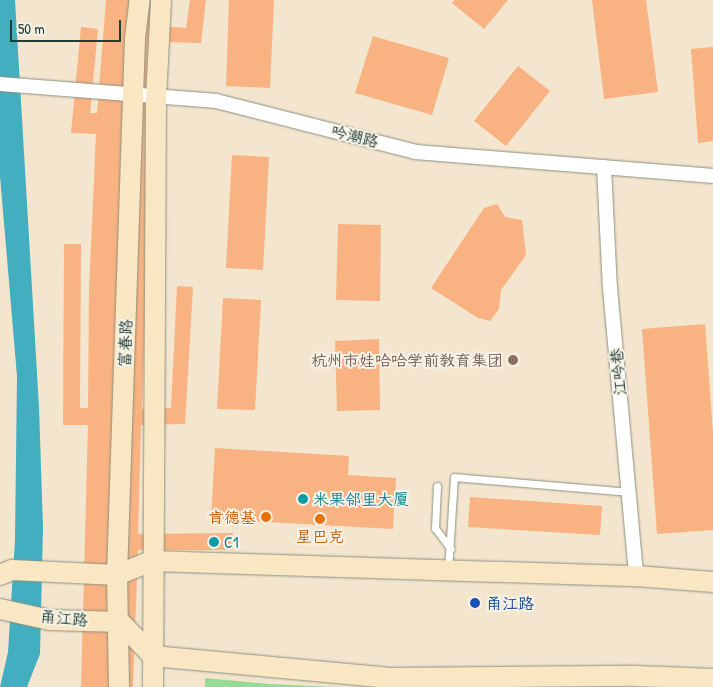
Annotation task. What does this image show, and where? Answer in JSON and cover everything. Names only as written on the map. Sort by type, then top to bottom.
[{"type":"main road","name":"富春路","points":[[119,687],[120,622],[117,575],[133,96],[140,0]]},
{"type":"main road","name":"富春路","points":[[153,687],[151,560],[156,98],[160,0]]},
{"type":"main road","points":[[6,572],[46,571],[117,575],[151,560],[447,572],[636,576],[713,582]]},
{"type":"main road","name":"甬江路","points":[[3,609],[50,620],[120,622]]},
{"type":"main road","points":[[120,622],[152,656],[388,682],[636,676],[713,679]]},
{"type":"street","name":"吟潮路","points":[[0,84],[156,98],[216,101],[416,152],[713,176]]},
{"type":"street","name":"江吟巷","points":[[604,167],[610,288],[636,576]]},
{"type":"lane","points":[[447,572],[452,550],[454,477],[629,492]]},
{"type":"lane","points":[[437,486],[435,528],[452,550]]},
{"type":"green space","points":[[205,678],[270,684],[336,687],[205,687]]},
{"type":"water","points":[[0,0],[15,0],[39,407],[43,528],[40,654],[27,687],[0,687],[8,652],[15,540],[17,376],[0,176]]},
{"type":"building","points":[[106,0],[164,0],[161,26],[186,28],[190,0],[206,0],[201,43],[160,42],[151,128],[142,409],[171,408],[177,286],[193,287],[185,424],[141,425],[138,534],[233,533],[233,550],[138,550],[133,687],[81,687],[88,425],[63,425],[64,244],[81,244],[80,408],[88,408],[89,290],[96,134],[71,133],[81,27],[98,29],[90,113],[97,113]]},
{"type":"building","points":[[229,0],[274,0],[270,88],[226,86]]},
{"type":"building","points":[[454,0],[508,0],[484,29],[452,3]]},
{"type":"building","points":[[592,0],[646,0],[658,92],[604,99]]},
{"type":"building","points":[[373,36],[449,58],[432,115],[355,93]]},
{"type":"building","points":[[713,47],[713,141],[698,143],[691,49]]},
{"type":"building","points":[[518,66],[550,91],[506,146],[474,121]]},
{"type":"building","points":[[232,155],[269,157],[263,270],[226,268]]},
{"type":"building","points":[[497,204],[505,217],[522,220],[526,255],[501,290],[499,309],[490,321],[478,318],[431,288],[484,208]]},
{"type":"building","points":[[338,224],[381,225],[380,301],[336,300]]},
{"type":"building","points":[[223,298],[261,300],[255,410],[217,409]]},
{"type":"building","points":[[705,324],[713,432],[713,530],[657,534],[642,329]]},
{"type":"building","points":[[379,339],[380,410],[337,411],[335,341]]},
{"type":"building","name":"米果邻里大厦","points":[[215,448],[349,456],[348,475],[396,478],[393,529],[211,519]]},
{"type":"building","points":[[470,497],[602,506],[600,535],[468,527]]},
{"type":"place","name":"杭州市娃哈哈学前教育集团","points":[[513,360]]},
{"type":"place","name":"米果邻里大厦","points":[[303,499]]},
{"type":"place","name":"肯德基","points":[[266,517]]},
{"type":"place","name":"星巴克","points":[[320,519]]},
{"type":"place","name":"C1","points":[[214,542]]},
{"type":"place","name":"甬江路","points":[[475,603]]}]
